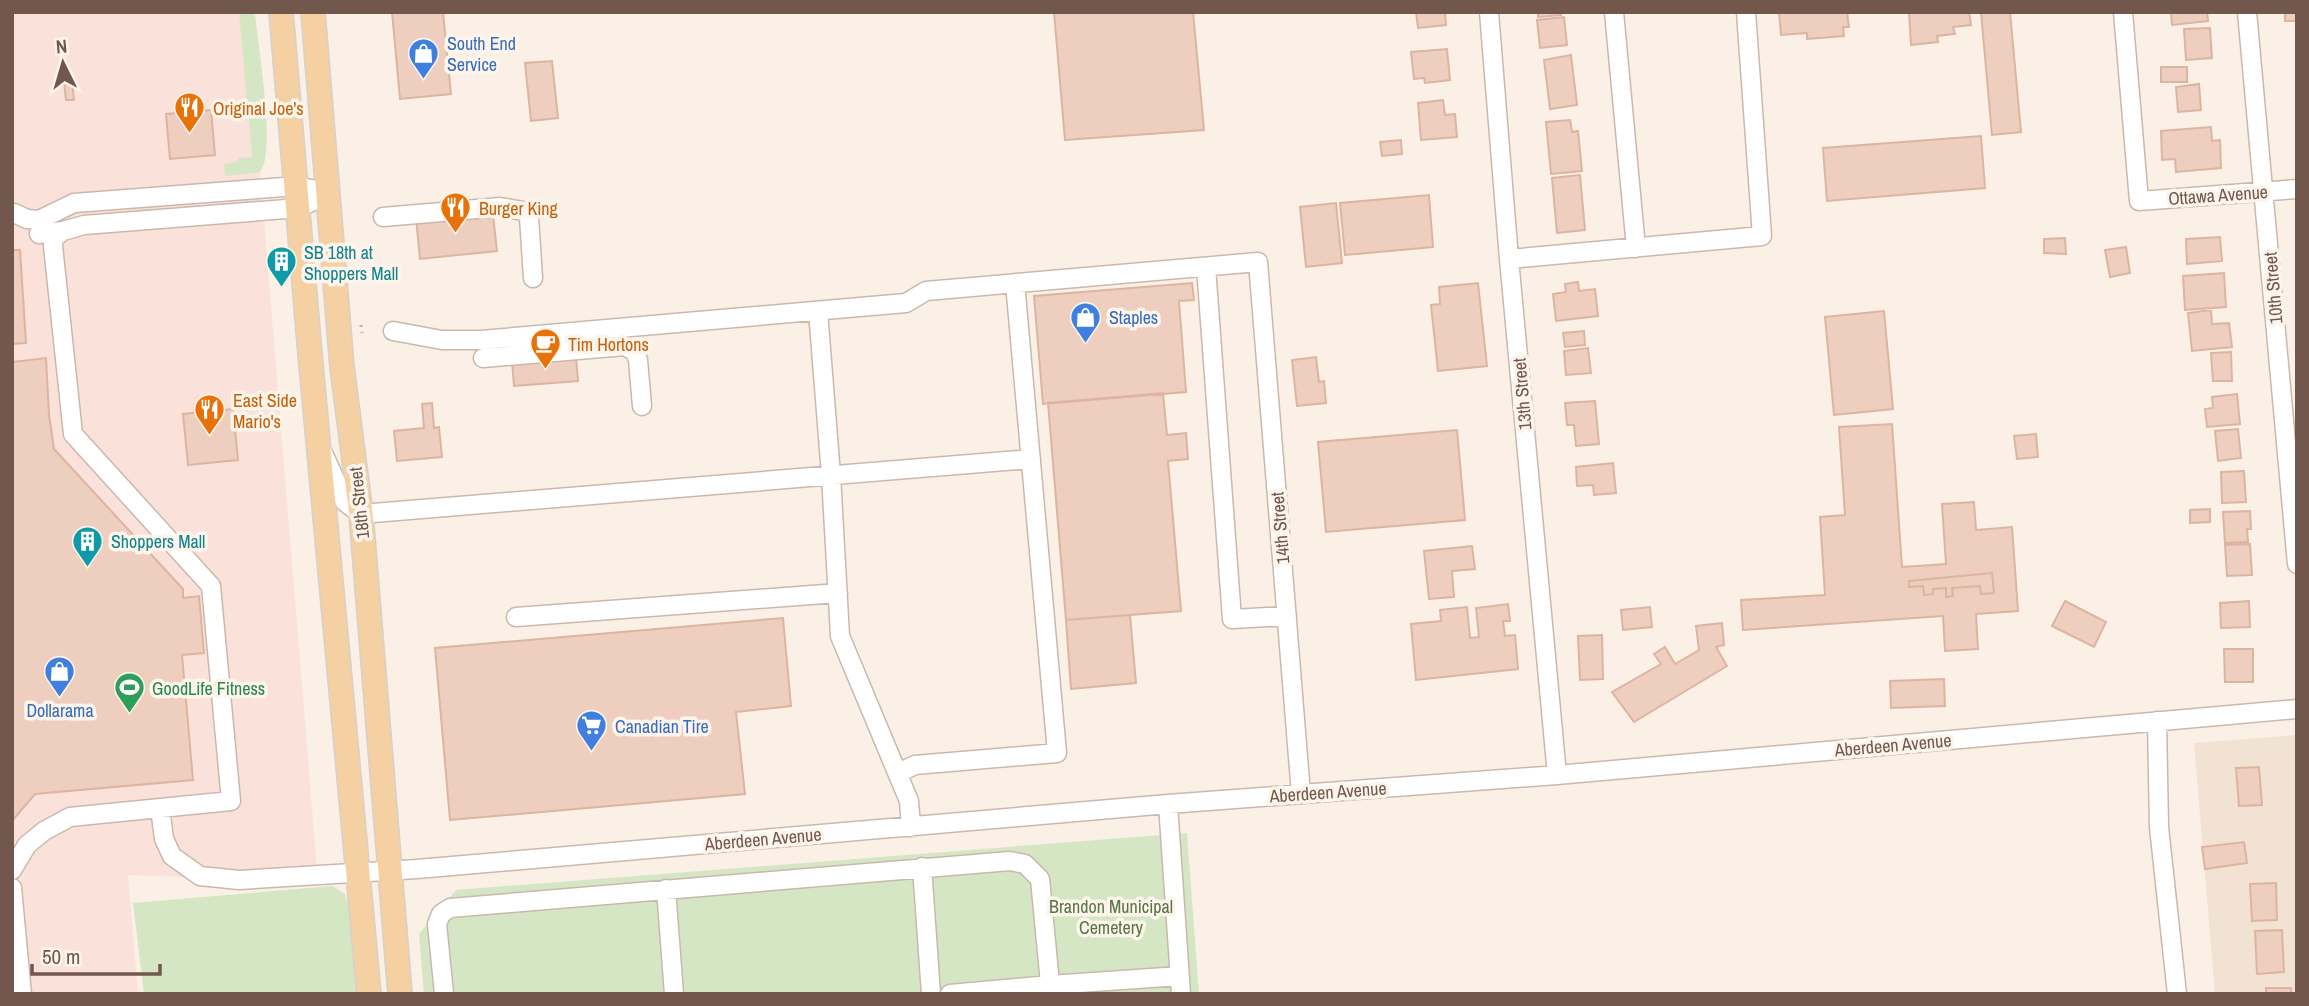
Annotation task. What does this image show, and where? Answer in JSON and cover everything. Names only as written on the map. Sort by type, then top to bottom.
[{"type":"main road","name":"18th Street","points":[[281,12],[369,994]]},
{"type":"main road","name":"18th Street","points":[[313,12],[342,367],[361,514],[400,994]]},
{"type":"street","name":"13th Street","points":[[1489,12],[1509,259],[1558,775]]},
{"type":"street","points":[[1614,12],[1636,247]]},
{"type":"street","points":[[1509,259],[1762,236],[1746,12]]},
{"type":"street","name":"Ottawa Avenue","points":[[2123,12],[2139,201],[2297,189]]},
{"type":"street","name":"10th Street","points":[[2247,12],[2297,564]]},
{"type":"street","points":[[38,234],[84,225],[329,193]]},
{"type":"street","points":[[13,213],[34,220],[74,203],[298,197]]},
{"type":"street","points":[[383,217],[500,206],[523,211],[529,218],[533,278]]},
{"type":"street","points":[[13,213],[54,250]]},
{"type":"street","points":[[38,234],[53,213]]},
{"type":"street","points":[[12,870],[27,845],[44,831],[71,817],[231,801],[211,586],[73,433],[54,250],[54,237],[63,231]]},
{"type":"street","name":"14th Street","points":[[1206,267],[1258,262],[1301,794]]},
{"type":"street","points":[[393,331],[462,341],[906,303],[926,291],[1206,267],[1232,619],[1287,616]]},
{"type":"street","points":[[898,774],[915,765],[1057,753],[1015,284]]},
{"type":"street","points":[[818,311],[840,636],[909,801],[911,827]]},
{"type":"street","points":[[483,358],[625,346],[635,352],[638,360],[642,406]]},
{"type":"street","points":[[317,435],[339,492],[345,502],[361,514],[1031,458]]},
{"type":"street","points":[[516,617],[838,593]]},
{"type":"street","name":"Aberdeen Avenue","points":[[160,808],[164,839],[172,856],[200,876],[239,880],[1558,775],[2297,709]]},
{"type":"street","points":[[2157,721],[2159,827],[2177,994]]},
{"type":"street","points":[[950,994],[1180,985],[1168,804]]},
{"type":"street","points":[[444,994],[437,926],[440,916],[450,908],[1010,861],[1031,869],[1040,879],[1050,989]]},
{"type":"street","points":[[922,867],[931,994]]},
{"type":"street","points":[[12,888],[22,994]]},
{"type":"street","points":[[666,889],[674,994]]},
{"type":"path","points":[[361,325],[362,333]]},
{"type":"shaded area","name":"Shoppers Mall","points":[[12,12],[247,12],[318,882],[128,875],[138,994],[12,994]]},
{"type":"shaded area","points":[[2297,735],[2297,994],[2215,994],[2194,743]]},
{"type":"green space","points":[[239,12],[255,12],[265,96],[267,143],[265,161],[260,172],[225,176],[224,164],[237,162],[239,158],[252,157]]},
{"type":"green space","name":"Brandon Municipal Cemetery","points":[[1187,833],[1199,994],[424,994],[419,934],[456,890]]},
{"type":"green space","points":[[332,886],[345,894],[348,904],[360,994],[144,994],[133,903]]},
{"type":"building","points":[[392,12],[443,12],[451,94],[400,99]]},
{"type":"building","points":[[1054,12],[1193,12],[1204,130],[1065,140]]},
{"type":"building","points":[[1416,12],[1445,12],[1446,25],[1418,28]]},
{"type":"building","points":[[1538,12],[1561,12],[1561,15],[1538,17]]},
{"type":"building","points":[[1779,12],[1847,12],[1849,27],[1843,27],[1844,36],[1807,39],[1807,33],[1781,35]]},
{"type":"building","points":[[1909,12],[1969,12],[1971,25],[1953,27],[1955,34],[1937,36],[1938,42],[1911,45]]},
{"type":"building","points":[[1981,12],[2010,12],[2021,132],[1992,135]]},
{"type":"building","points":[[2171,12],[2207,12],[2208,21],[2172,25]]},
{"type":"building","points":[[2285,12],[2297,12],[2297,21],[2285,21]]},
{"type":"building","points":[[1564,17],[1567,45],[1540,48],[1537,20]]},
{"type":"building","points":[[2210,28],[2212,58],[2186,60],[2184,29]]},
{"type":"building","points":[[1447,49],[1450,80],[1425,83],[1424,78],[1414,79],[1411,52]]},
{"type":"building","points":[[1571,55],[1577,105],[1550,109],[1544,60]]},
{"type":"building","points":[[552,61],[558,118],[531,121],[525,63]]},
{"type":"building","points":[[2161,67],[2187,67],[2187,82],[2161,82]]},
{"type":"building","points":[[71,72],[74,100],[66,100],[63,73]]},
{"type":"building","points":[[2199,84],[2201,110],[2178,112],[2176,87]]},
{"type":"building","points":[[1443,100],[1445,115],[1455,114],[1457,137],[1421,140],[1418,103]]},
{"type":"building","name":"Original Joe's","points":[[211,110],[215,155],[170,159],[166,114]]},
{"type":"building","points":[[1570,120],[1572,132],[1578,131],[1582,171],[1551,174],[1546,122]]},
{"type":"building","points":[[2211,127],[2212,141],[2220,140],[2221,168],[2176,172],[2175,159],[2162,160],[2161,131]]},
{"type":"building","points":[[1981,136],[1985,188],[1827,201],[1823,148]]},
{"type":"building","points":[[1401,140],[1402,154],[1382,156],[1380,142]]},
{"type":"building","points":[[1580,175],[1585,230],[1557,233],[1552,178]]},
{"type":"building","points":[[1429,195],[1433,247],[1345,255],[1340,203]]},
{"type":"building","points":[[1336,203],[1342,263],[1306,267],[1300,207]]},
{"type":"building","name":"Burger King","points":[[493,215],[497,251],[420,259],[416,218]]},
{"type":"building","points":[[2220,237],[2222,261],[2187,264],[2186,239]]},
{"type":"building","points":[[2065,238],[2066,254],[2044,253],[2044,239]]},
{"type":"building","points":[[2126,247],[2130,273],[2110,277],[2105,250]]},
{"type":"building","points":[[12,250],[20,250],[26,343],[12,344]]},
{"type":"building","points":[[2224,273],[2226,307],[2185,310],[2183,276]]},
{"type":"building","points":[[1578,282],[1579,291],[1595,289],[1598,316],[1556,321],[1553,294],[1566,292],[1565,284]]},
{"type":"building","points":[[1192,283],[1194,300],[1179,301],[1186,392],[1043,404],[1034,296]]},
{"type":"building","points":[[1478,283],[1487,366],[1438,371],[1431,305],[1440,304],[1439,287]]},
{"type":"building","points":[[2211,310],[2212,324],[2229,323],[2232,347],[2192,351],[2188,313]]},
{"type":"building","points":[[1884,311],[1893,409],[1834,415],[1825,317]]},
{"type":"building","points":[[1584,331],[1585,345],[1565,347],[1563,333]]},
{"type":"building","points":[[1588,348],[1591,373],[1566,375],[1564,351]]},
{"type":"building","name":"Shoppers Mall","points":[[12,352],[13,362],[46,358],[54,449],[183,589],[183,598],[199,596],[204,653],[182,655],[193,780],[35,794],[12,821]]},
{"type":"building","points":[[2231,352],[2232,381],[2213,381],[2211,353]]},
{"type":"building","name":"Tim Hortons","points":[[576,356],[578,381],[514,386],[512,361]]},
{"type":"building","points":[[1316,357],[1319,382],[1324,381],[1326,403],[1297,406],[1292,360]]},
{"type":"building","points":[[1163,393],[1167,435],[1186,433],[1188,459],[1168,461],[1181,611],[1066,620],[1048,403]]},
{"type":"building","points":[[2237,394],[2240,424],[2207,427],[2205,409],[2213,408],[2212,397]]},
{"type":"building","points":[[1595,401],[1599,444],[1576,446],[1574,425],[1567,425],[1565,403]]},
{"type":"building","points":[[432,403],[434,428],[439,427],[442,457],[397,461],[394,431],[424,428],[422,404]]},
{"type":"building","name":"East Side Mario's","points":[[233,409],[238,460],[188,465],[183,414]]},
{"type":"building","points":[[1892,424],[1902,567],[1946,564],[1942,504],[1974,502],[1976,530],[2012,527],[2018,611],[1976,614],[1978,649],[1945,651],[1943,616],[1743,630],[1741,600],[1825,595],[1820,517],[1845,515],[1839,427]],"holes":[[[1992,573],[1994,593],[1981,594],[1980,586],[1952,588],[1953,596],[1946,597],[1946,588],[1933,589],[1933,594],[1924,595],[1923,586],[1909,587],[1909,581]]]},
{"type":"building","points":[[2238,429],[2241,458],[2218,461],[2215,431]]},
{"type":"building","points":[[1457,430],[1465,520],[1326,532],[1318,442]]},
{"type":"building","points":[[2036,434],[2038,457],[2017,459],[2014,436]]},
{"type":"building","points":[[1613,463],[1616,493],[1594,495],[1593,485],[1577,486],[1576,467]]},
{"type":"building","points":[[2244,471],[2246,502],[2222,503],[2221,472]]},
{"type":"building","points":[[2210,509],[2210,522],[2190,523],[2190,510]]},
{"type":"building","points":[[2250,511],[2251,529],[2247,529],[2248,542],[2225,543],[2223,512]]},
{"type":"building","points":[[2250,544],[2252,575],[2227,576],[2225,545]]},
{"type":"building","points":[[1472,546],[1475,569],[1452,571],[1454,597],[1429,599],[1424,551]]},
{"type":"building","points":[[1992,573],[1994,593],[1981,594],[1980,586],[1952,588],[1953,596],[1946,597],[1946,588],[1933,589],[1933,594],[1924,595],[1923,586],[1909,587],[1909,581]]},
{"type":"building","points":[[2065,601],[2106,622],[2094,647],[2052,626]]},
{"type":"building","points":[[2249,601],[2250,627],[2221,628],[2220,603]]},
{"type":"building","points":[[1508,604],[1510,621],[1503,621],[1505,636],[1515,635],[1518,669],[1416,680],[1411,624],[1441,621],[1440,610],[1467,607],[1470,638],[1479,637],[1476,608]]},
{"type":"building","points":[[1650,607],[1652,627],[1623,630],[1621,610]]},
{"type":"building","points":[[1130,615],[1136,683],[1071,689],[1066,620]]},
{"type":"building","name":"Canadian Tire","points":[[783,618],[791,706],[736,712],[745,794],[450,820],[435,648]]},
{"type":"building","points":[[1722,623],[1724,645],[1716,647],[1727,666],[1634,722],[1612,692],[1661,664],[1654,654],[1665,647],[1675,664],[1699,650],[1696,626]]},
{"type":"building","points":[[1602,635],[1603,679],[1580,680],[1578,636]]},
{"type":"building","points":[[2224,649],[2253,649],[2253,682],[2225,682]]},
{"type":"building","points":[[1944,679],[1945,706],[1891,708],[1890,681]]},
{"type":"building","points":[[2259,767],[2262,805],[2239,806],[2236,768]]},
{"type":"building","points":[[2244,842],[2247,863],[2205,869],[2202,847]]},
{"type":"building","points":[[2276,883],[2277,920],[2252,921],[2250,884]]},
{"type":"building","points":[[2282,930],[2284,972],[2257,974],[2255,931]]},
{"type":"building","points":[[2266,988],[2291,988],[2291,994],[2266,994]]},
{"type":"place","name":"South End Service","points":[[424,80]]},
{"type":"place","name":"Original Joe's","points":[[190,135]]},
{"type":"place","name":"Burger King","points":[[456,235]]},
{"type":"place","name":"SB 18th at Shoppers Mall","points":[[281,289]]},
{"type":"place","name":"Staples","points":[[1086,344]]},
{"type":"place","name":"Tim Hortons","points":[[545,371]]},
{"type":"place","name":"East Side Mario's","points":[[210,437]]},
{"type":"place","name":"Shoppers Mall","points":[[88,568]]},
{"type":"place","name":"Dollarama","points":[[60,699]]},
{"type":"place","name":"GoodLife Fitness","points":[[129,715]]},
{"type":"place","name":"Canadian Tire","points":[[592,753]]}]
